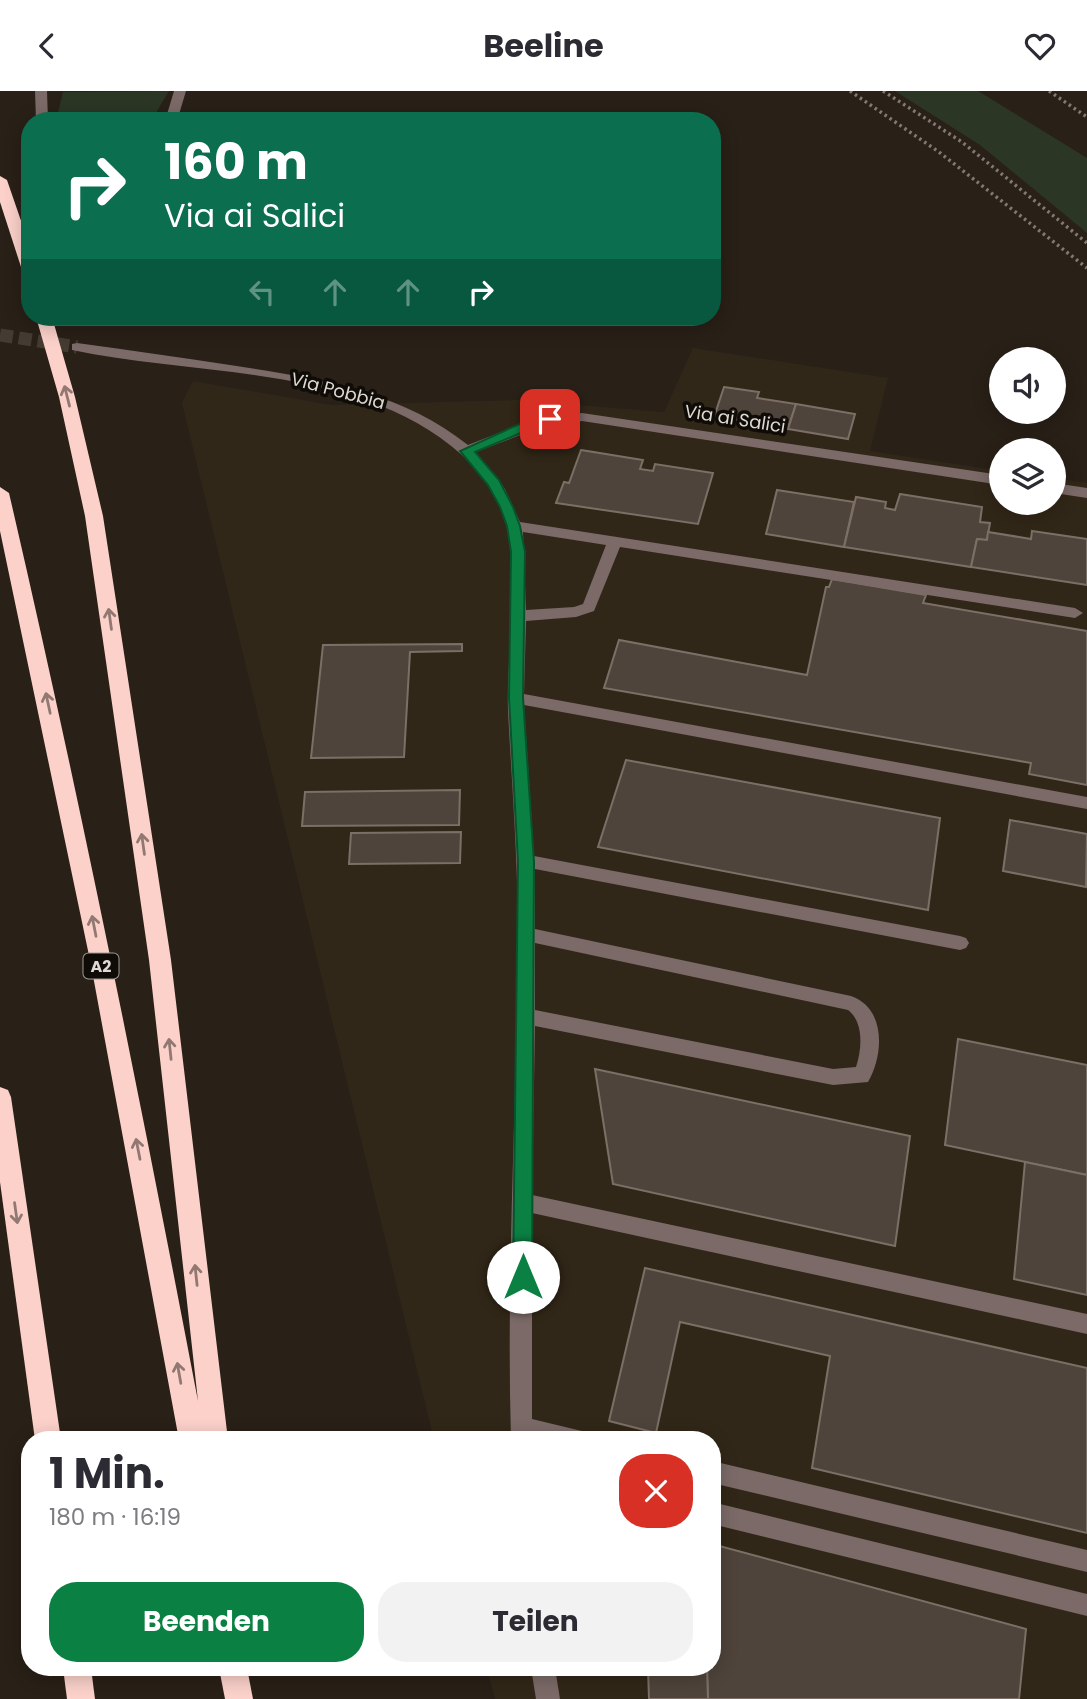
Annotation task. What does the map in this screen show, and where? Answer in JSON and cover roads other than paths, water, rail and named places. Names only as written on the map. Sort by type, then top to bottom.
[{"type":"highway","points":[[0,180],[21,243]]},
{"type":"highway","points":[[47,326],[67,397],[96,529],[160,960],[214,1431]]},
{"type":"highway","name":"A2","points":[[0,493],[87,892],[147,1195],[189,1431]]},
{"type":"highway","points":[[0,1097],[47,1431]]},
{"type":"highway","points":[[78,1676],[81,1699]]},
{"type":"highway","points":[[235,1676],[239,1699]]},
{"type":"highway","points":[[242,1676],[244,1699]]},
{"type":"street","points":[[41,91],[42,112]]},
{"type":"street","points":[[172,112],[180,91]]},
{"type":"street","name":"Via Pobbia","points":[[76,347],[331,386],[409,413],[449,436],[467,451],[494,483],[514,526],[518,552],[516,698],[526,862],[522,1431]]},
{"type":"street","name":"Via ai Salici","points":[[467,451],[529,425],[550,419],[582,417],[989,478]]},
{"type":"street","points":[[1066,490],[1087,493]]},
{"type":"street","points":[[514,526],[1075,613]]},
{"type":"street","points":[[517,616],[576,612],[589,607],[615,542]]},
{"type":"street","points":[[516,698],[1087,803]]},
{"type":"street","points":[[526,862],[960,943]]},
{"type":"street","points":[[525,1016],[833,1077],[861,1076],[867,1069],[869,1059],[867,1024],[857,1006],[526,934]]},
{"type":"street","points":[[523,1202],[1087,1324]]},
{"type":"street","points":[[721,1474],[1087,1561]]},
{"type":"street","points":[[721,1515],[1087,1605]]},
{"type":"street","points":[[544,1676],[548,1699]]},
{"type":"tunnel","points":[[0,335],[77,347]]}]
